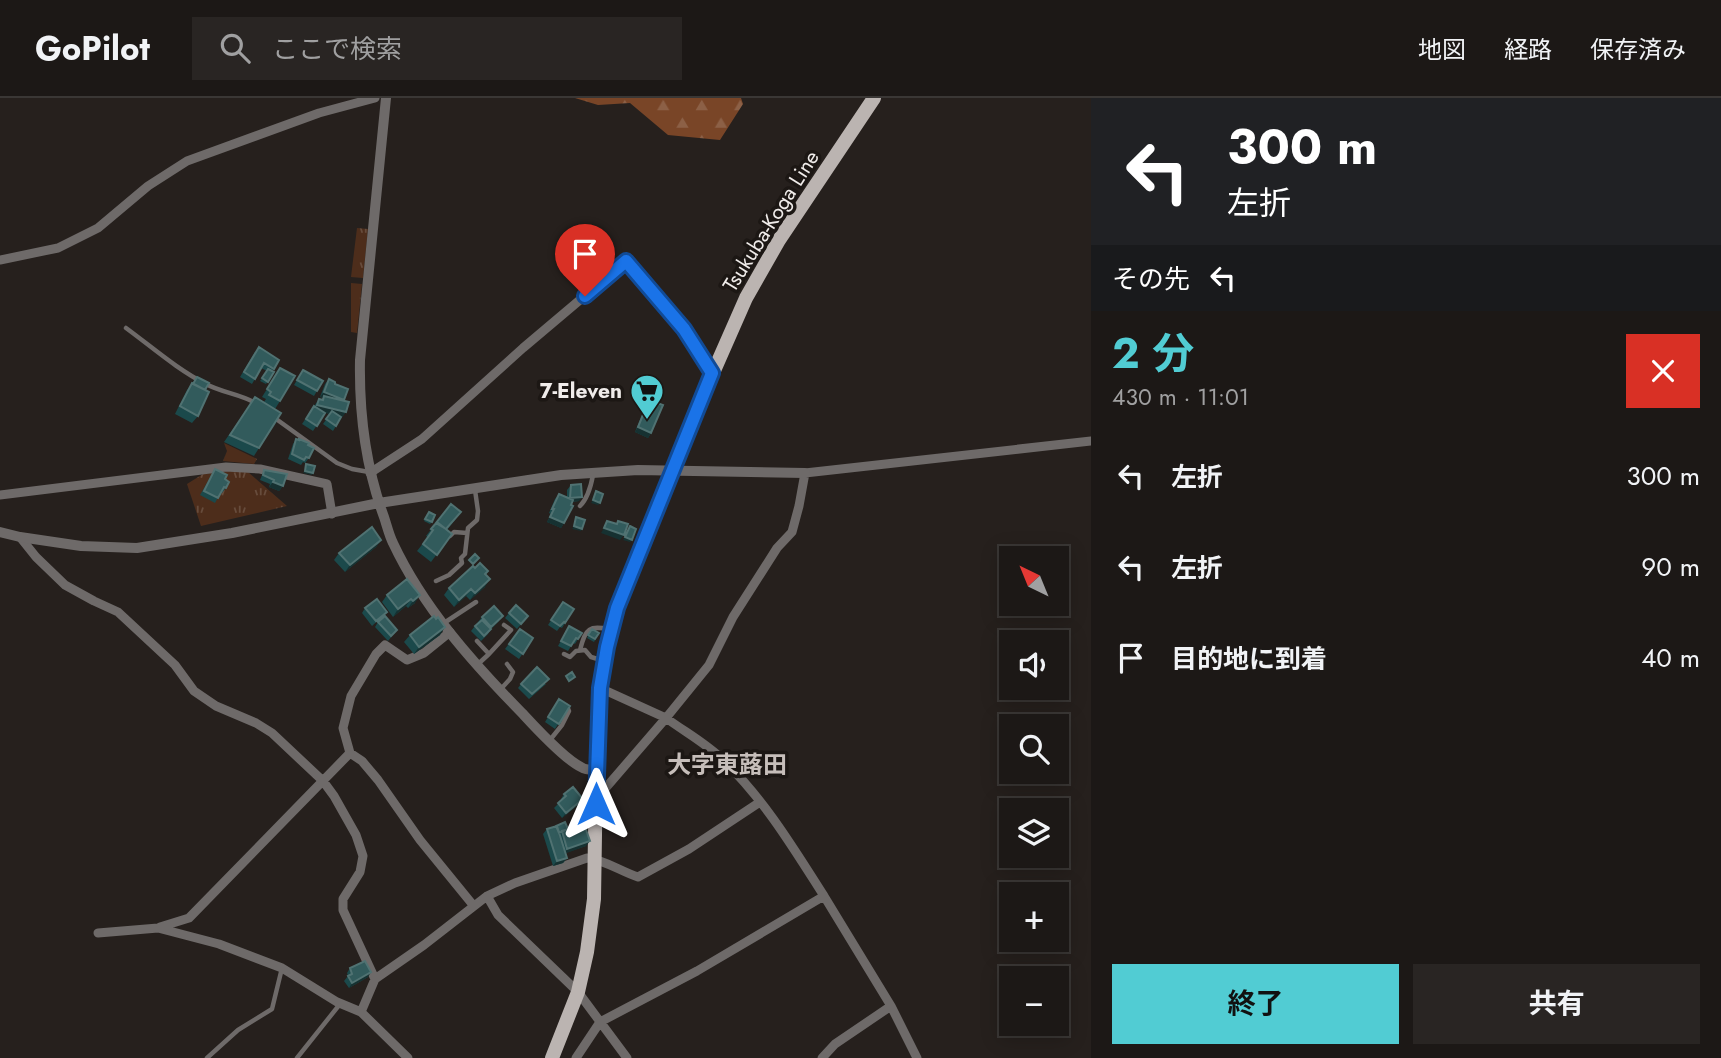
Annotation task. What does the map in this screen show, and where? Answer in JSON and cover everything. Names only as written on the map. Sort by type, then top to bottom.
[{"type":"main road","name":"Tsukuba-Koga Line","points":[[552,1058],[578,992],[587,953],[596,859],[600,688],[617,608],[712,373],[746,298],[767,260],[874,98]]},
{"type":"street","points":[[0,260],[58,248],[98,228],[148,186],[187,162],[319,113],[374,98]]},
{"type":"street","points":[[386,98],[360,359],[359,398],[370,472],[379,503],[392,541],[423,594],[477,666],[578,766],[596,770]]},
{"type":"street","points":[[370,472],[422,439],[523,348],[626,261],[684,329],[712,373]]},
{"type":"street","points":[[0,532],[80,545],[136,548],[232,533],[379,503],[561,475],[673,471],[805,473],[1091,441]]},
{"type":"street","points":[[0,495],[226,467],[260,469],[327,484],[332,513]]},
{"type":"street","points":[[596,793],[609,785],[709,665],[733,617],[777,548],[792,532],[805,473]]},
{"type":"street","points":[[20,537],[36,557],[65,584],[118,612],[175,665],[194,691],[216,706],[272,733],[323,781],[356,835],[363,856],[360,873],[343,899],[343,910],[375,979]]},
{"type":"street","points":[[446,627],[424,653],[407,660],[385,645],[376,654],[351,696],[342,728],[350,753],[362,761],[378,780],[420,840],[473,905]]},
{"type":"street","points":[[600,688],[666,718],[722,759],[760,802],[824,896],[891,1006],[917,1058]]},
{"type":"street","points":[[98,933],[158,928],[189,918],[350,753]]},
{"type":"street","points":[[361,1012],[375,979],[487,896],[515,883],[587,858],[596,859],[638,877],[689,849],[760,802]]},
{"type":"street","points":[[487,896],[498,915],[578,992],[627,1058]]},
{"type":"street","points":[[576,1058],[600,1022],[697,971],[824,896]]},
{"type":"street","points":[[158,928],[219,944],[282,968],[341,1004],[361,1012],[408,1058]]},
{"type":"street","points":[[822,1058],[835,1044],[891,1006]]},
{"type":"lane","points":[[126,328],[208,385],[250,399],[258,406]]},
{"type":"lane","points":[[267,412],[337,463],[370,472]]},
{"type":"lane","points":[[580,506],[586,499],[593,473]]},
{"type":"lane","points":[[436,581],[449,575],[461,563],[465,554],[468,528],[477,520],[474,488]]},
{"type":"lane","points":[[450,537],[454,532],[467,533]]},
{"type":"lane","points":[[446,627],[475,602]]},
{"type":"lane","points":[[477,666],[511,630],[504,625]]},
{"type":"lane","points":[[564,654],[570,657],[580,650],[590,628],[595,626],[612,629]]},
{"type":"lane","points":[[477,641],[489,654]]},
{"type":"lane","points":[[580,650],[605,661]]},
{"type":"lane","points":[[500,691],[513,676],[513,671],[507,664]]},
{"type":"lane","points":[[549,740],[569,710],[564,703]]},
{"type":"lane","points":[[206,1058],[239,1030],[272,1009],[282,968]]},
{"type":"lane","points":[[297,1058],[341,1004]]},
{"type":"green space","points":[[575,98],[741,98],[743,104],[720,140],[668,135],[630,103],[598,105]]},
{"type":"green space","points":[[357,228],[368,229],[363,278],[351,277]]},
{"type":"green space","points":[[351,283],[362,284],[357,333],[351,332]]},
{"type":"green space","points":[[224,443],[257,459],[254,464],[223,461],[227,451]]},
{"type":"green space","points":[[248,472],[287,506],[201,526],[187,484],[203,474]]},
{"type":"building","points":[[259,347],[279,360],[274,369],[264,363],[255,379],[244,372]]},
{"type":"building","points":[[280,368],[295,376],[280,401],[269,395],[271,392],[267,389]]},
{"type":"building","points":[[268,369],[274,372],[268,382],[262,378]]},
{"type":"building","points":[[303,370],[323,381],[317,391],[297,380]]},
{"type":"building","points":[[197,377],[209,383],[205,390],[193,384]]},
{"type":"building","points":[[329,379],[348,389],[344,400],[324,392]]},
{"type":"building","points":[[192,383],[209,392],[198,416],[180,406]]},
{"type":"building","points":[[324,396],[349,402],[346,412],[317,405],[319,399],[323,400]]},
{"type":"building","points":[[255,397],[281,413],[259,448],[230,435]]},
{"type":"building","name":"7-Eleven","points":[[649,400],[663,405],[651,433],[638,427]]},
{"type":"building","points":[[314,406],[325,413],[317,426],[306,419]]},
{"type":"building","points":[[332,411],[341,417],[336,426],[326,419]]},
{"type":"building","points":[[296,439],[309,443],[308,445],[314,448],[309,458],[304,460],[292,454]]},
{"type":"building","points":[[306,464],[315,466],[313,473],[305,471]]},
{"type":"building","points":[[215,469],[227,475],[225,479],[229,482],[218,498],[204,491]]},
{"type":"building","points":[[264,470],[287,474],[283,486],[263,475]]},
{"type":"building","points":[[581,484],[582,497],[570,498],[571,485]]},
{"type":"building","points":[[596,491],[603,494],[600,503],[593,500]]},
{"type":"building","points":[[559,494],[573,500],[573,506],[564,523],[550,517]]},
{"type":"building","points":[[451,504],[461,512],[446,529],[436,523]]},
{"type":"building","points":[[429,512],[435,515],[432,522],[425,519]]},
{"type":"building","points":[[576,517],[585,520],[582,529],[574,526]]},
{"type":"building","points":[[607,521],[628,524],[624,535],[604,528]]},
{"type":"building","points":[[437,522],[452,534],[437,555],[423,544]]},
{"type":"building","points":[[630,526],[636,529],[632,540],[625,537]]},
{"type":"building","points":[[372,527],[381,540],[350,565],[339,553]]},
{"type":"building","points":[[475,554],[479,558],[473,564],[469,560]]},
{"type":"building","points":[[480,563],[488,571],[485,574],[490,579],[475,593],[471,589],[459,600],[449,588]]},
{"type":"building","points":[[407,579],[420,595],[398,609],[387,595]]},
{"type":"building","points":[[377,599],[387,612],[376,621],[365,608]]},
{"type":"building","points":[[563,602],[574,609],[560,626],[551,620]]},
{"type":"building","points":[[516,605],[528,616],[521,624],[509,613]]},
{"type":"building","points":[[494,606],[503,616],[491,627],[482,617]]},
{"type":"building","points":[[385,616],[397,630],[391,636],[378,622]]},
{"type":"building","points":[[434,616],[436,619],[438,617],[445,627],[419,647],[410,635]]},
{"type":"building","points":[[482,620],[491,629],[484,636],[475,626]]},
{"type":"building","points":[[569,626],[582,633],[571,646],[561,641]]},
{"type":"building","points":[[520,629],[533,638],[523,654],[509,644]]},
{"type":"building","points":[[592,629],[599,633],[595,639],[588,635]]},
{"type":"building","points":[[537,667],[549,679],[532,694],[521,684]]},
{"type":"building","points":[[572,672],[575,677],[569,681],[566,676]]},
{"type":"building","points":[[559,699],[570,706],[559,724],[548,717]]},
{"type":"building","points":[[573,787],[583,799],[566,813],[558,803]]},
{"type":"building","points":[[565,822],[568,829],[559,833],[556,826]]},
{"type":"building","points":[[584,824],[590,841],[567,849],[562,831]]},
{"type":"building","points":[[557,826],[567,858],[557,861],[547,829]]},
{"type":"building","points":[[365,961],[371,972],[352,983],[348,976],[352,974],[350,968]]},
{"type":"place","name":"7-Eleven","points":[[647,421]]},
{"type":"district","name":"大字東蕗田","points":[[727,765]]},
{"type":"route","points":[[585,296],[626,261],[684,329],[712,373],[617,608],[600,688],[596,804]]}]
